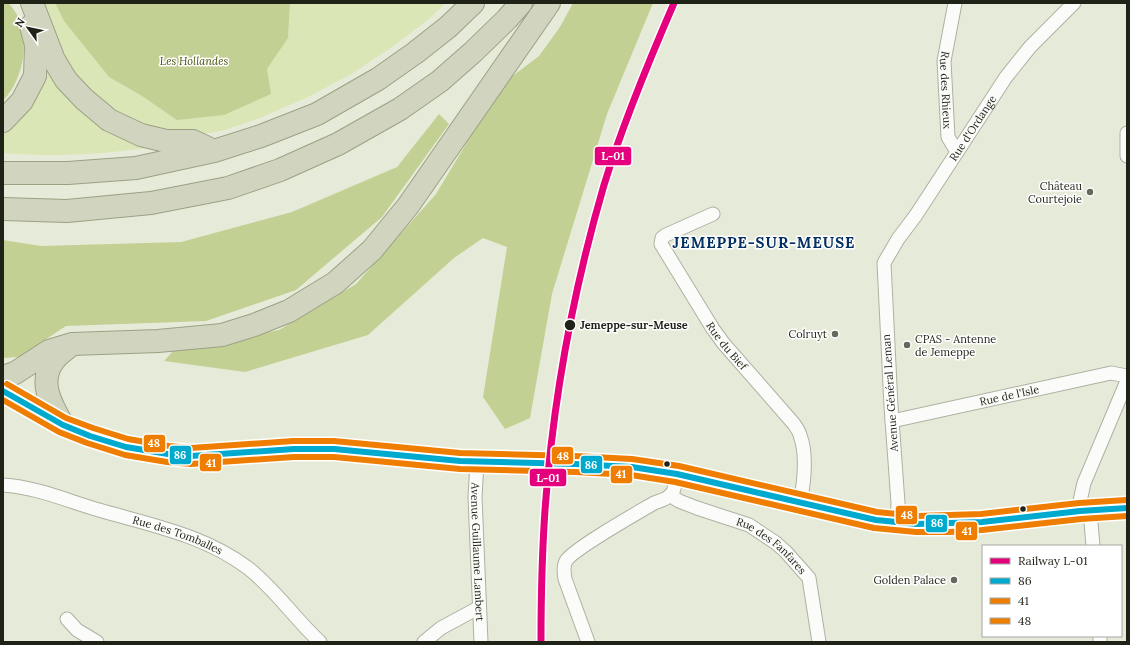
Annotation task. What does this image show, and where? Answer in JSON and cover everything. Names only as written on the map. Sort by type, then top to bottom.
[{"type":"highway","points":[[3,121],[22,101],[34,76],[36,45],[30,21],[22,3]]},
{"type":"highway","points":[[32,3],[54,60],[66,80],[94,108],[109,120],[141,135],[166,141],[193,141],[214,151]]},
{"type":"highway","points":[[3,173],[68,173],[136,168],[214,151],[261,136],[317,114],[378,79],[443,31],[473,3]]},
{"type":"highway","points":[[3,209],[67,210],[151,203],[228,188],[280,170],[338,144],[400,109],[440,81],[473,52],[521,3]]},
{"type":"highway","points":[[3,377],[15,373],[50,351],[72,344],[158,341],[222,335],[254,325],[289,311],[335,283],[372,250],[408,206],[549,3]]},
{"type":"highway","points":[[63,425],[49,398],[46,387],[47,377],[55,359],[72,344]]},
{"type":"street","name":"Rue des Rhieux","points":[[955,3],[944,61],[948,137],[958,152]]},
{"type":"street","name":"Rue d'Ordange","points":[[884,263],[1014,66],[1030,47],[1074,3]]},
{"type":"street","points":[[1127,133],[1127,156]]},
{"type":"street","name":"Rue du Bief","points":[[714,214],[666,235],[662,238],[661,244],[720,339],[794,424],[800,434],[804,476],[800,503]]},
{"type":"street","name":"Avenue Général Leman","points":[[884,263],[892,421],[898,503],[897,522]]},
{"type":"street","name":"Rue de l'Isle","points":[[892,421],[1104,374],[1111,373],[1127,376]]},
{"type":"street","points":[[1093,545],[1085,511],[1080,501],[1084,483],[1127,381]]},
{"type":"street","points":[[3,391],[63,425],[90,436],[114,444],[175,455],[211,455],[294,449],[334,449],[477,462],[632,467],[677,474],[876,520],[897,522],[949,524],[975,523],[1127,508]]},
{"type":"street","name":"Avenue Guillaume Lambert","points":[[477,462],[475,497],[478,608],[481,642]]},
{"type":"street","points":[[588,642],[565,579],[564,572],[567,560],[571,555],[608,531],[670,495],[675,486],[677,474]]},
{"type":"street","name":"Rue des Tomballes","points":[[3,485],[31,489],[180,533],[221,550],[258,576],[320,642]]},
{"type":"street","name":"Rue des Fanfares","points":[[670,495],[679,501],[697,508],[750,525],[776,543],[786,552],[809,578],[819,642]]},
{"type":"street","points":[[424,642],[441,628],[478,608]]},
{"type":"street","points":[[67,619],[77,630],[97,642]]},
{"type":"green space","points":[[3,3],[9,3],[18,17],[24,41],[24,51],[15,83],[3,101]]},
{"type":"green space","points":[[39,3],[55,3],[64,21],[109,77],[142,96],[267,69],[288,38],[290,3],[446,3],[429,19],[392,47],[353,73],[308,97],[260,118],[222,131],[196,135],[168,134],[110,113],[65,66]]},
{"type":"green space","name":"Les Hollandes","points":[[55,3],[290,3],[288,38],[267,69],[271,94],[224,115],[177,120],[142,96],[109,77],[64,21]]},
{"type":"green space","points":[[573,3],[653,3],[607,114],[552,294],[530,418],[505,429],[483,397],[507,247],[483,238],[454,258],[368,335],[245,372],[164,361],[173,351],[279,330],[356,284],[436,194],[487,109],[510,78],[539,56],[560,27]]},
{"type":"green space","points":[[42,63],[146,143],[146,148],[74,155],[3,153],[3,130]]},
{"type":"green space","points":[[439,114],[449,124],[382,217],[296,290],[206,321],[66,326],[19,357],[3,358],[3,240],[41,246],[181,242],[292,212],[397,167]]},
{"type":"rail line","name":"L-01","points":[[541,642],[543,543],[553,428],[574,305],[593,225],[611,162],[636,93],[674,3]]},
{"type":"transit line","name":"48","points":[[7,384],[66,418],[128,439],[169,446],[191,448],[293,441],[334,441],[460,453],[632,459],[679,466],[877,512],[917,516],[981,514],[1079,503],[1126,500]]},
{"type":"transit line","name":"86","points":[[3,391],[63,425],[90,436],[126,447],[168,454],[191,456],[294,449],[334,449],[460,461],[632,467],[677,474],[876,520],[917,524],[982,522],[1080,511],[1127,508]]},
{"type":"transit line","name":"41","points":[[3,400],[59,432],[87,443],[125,455],[167,462],[191,464],[294,457],[334,457],[460,469],[631,475],[675,482],[874,528],[916,532],[982,530],[1081,519],[1127,516]]},
{"type":"place","name":"Château Courtejoie","points":[[1090,192]]},
{"type":"place","name":"Jemeppe-sur-Meuse","points":[[570,325]]},
{"type":"place","name":"Colruyt","points":[[835,334]]},
{"type":"place","name":"CPAS - Antenne de Jemeppe","points":[[907,345]]},
{"type":"place","name":"Golden Palace","points":[[954,580]]},
{"type":"district","name":"JEMEPPE-SUR-MEUSE","points":[[764,242]]}]
